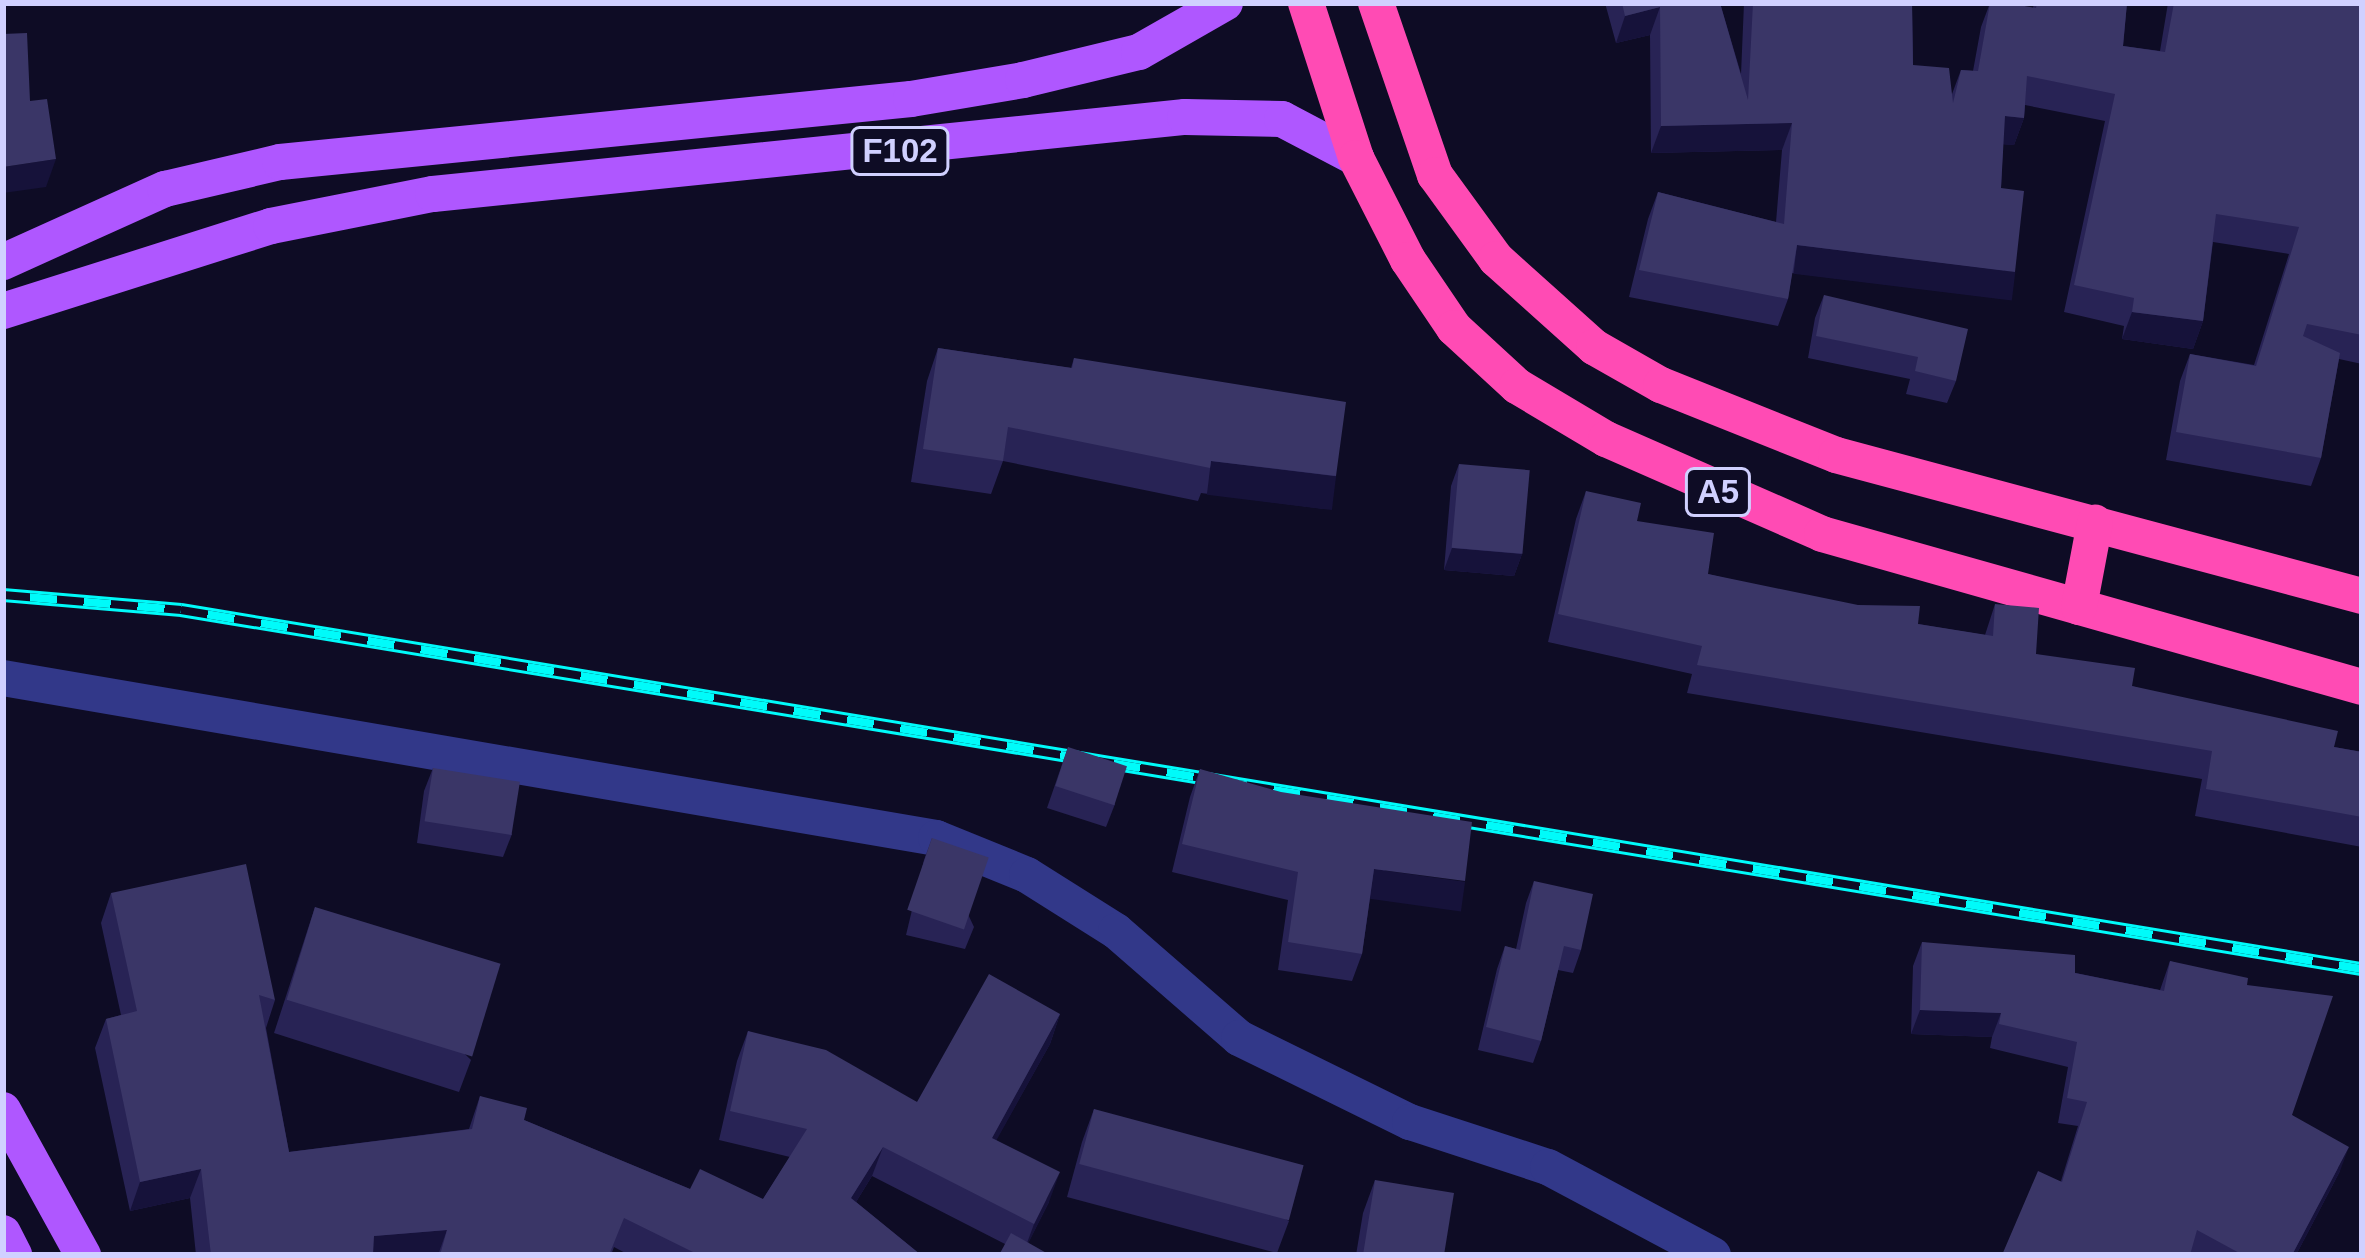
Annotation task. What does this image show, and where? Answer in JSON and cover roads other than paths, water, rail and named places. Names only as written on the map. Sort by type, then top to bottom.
[{"type":"highway","name":"A5","points":[[1306,3],[1356,158],[1454,328],[1516,386],[1606,439],[1762,511],[2362,687]]},
{"type":"highway","name":"A5","points":[[1376,3],[1435,176],[1496,259],[1594,346],[1661,385],[1836,455],[2362,596]]},
{"type":"highway","points":[[2079,607],[2095,522]]},
{"type":"main road","points":[[3,262],[165,189],[280,162],[1023,80],[1138,52],[1226,3]]},
{"type":"main road","name":"F102","points":[[3,311],[271,226],[434,194],[1185,118],[1282,119],[1356,158]]},
{"type":"main road","points":[[3,1110],[83,1255]]},
{"type":"main road","points":[[3,1233],[14,1255]]},
{"type":"street","points":[[3,678],[936,838],[1027,875],[1116,931],[1239,1038],[1410,1122],[1548,1167],[1714,1255]]},
{"type":"railway","points":[[3,595],[181,610],[2362,969]]}]
